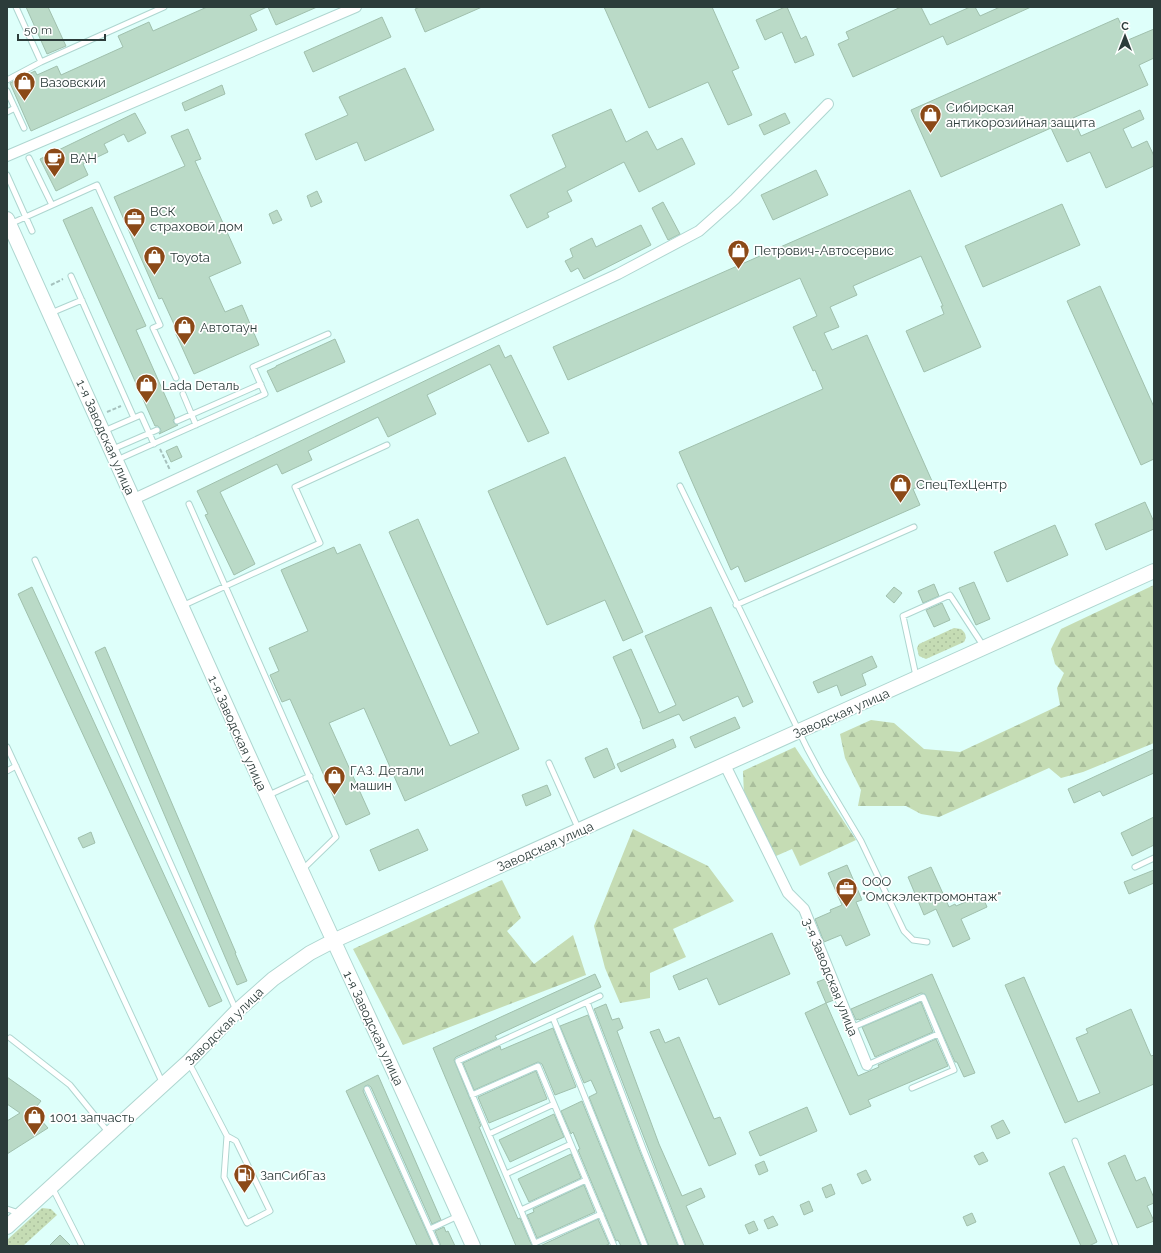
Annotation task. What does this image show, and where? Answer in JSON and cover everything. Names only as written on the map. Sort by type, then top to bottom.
[{"type":"main road","name":"1-я Заводская улица","points":[[8,221],[301,871],[406,1096],[473,1246]]},
{"type":"main road","name":"Заводская улица","points":[[7,1227],[188,1062],[237,1011],[273,979],[310,953],[333,941],[1154,571]]},
{"type":"street","points":[[7,156],[356,7]]},
{"type":"street","points":[[134,499],[618,274],[699,231],[735,199],[828,104]]},
{"type":"street","name":"3-я Заводская улица","points":[[725,765],[788,893],[804,909],[867,1065]]},
{"type":"lane","points":[[16,7],[40,62]]},
{"type":"lane","points":[[7,80],[40,62],[164,7]]},
{"type":"lane","points":[[7,91],[24,128]]},
{"type":"lane","points":[[7,112],[15,108]]},
{"type":"lane","points":[[29,158],[52,205]]},
{"type":"lane","points":[[7,175],[32,230]]},
{"type":"lane","points":[[8,221],[26,217],[97,185],[160,325],[153,328],[176,378]]},
{"type":"lane","points":[[71,276],[134,418]]},
{"type":"lane","points":[[50,314],[82,300]]},
{"type":"lane","points":[[114,455],[154,444],[265,394],[253,367],[328,334]]},
{"type":"lane","points":[[177,421],[261,384]]},
{"type":"lane","points":[[183,394],[196,425]]},
{"type":"lane","points":[[104,432],[141,415],[154,444]]},
{"type":"lane","points":[[114,455],[157,430]]},
{"type":"lane","points":[[181,606],[320,543],[294,487],[387,445]]},
{"type":"lane","points":[[680,486],[736,605],[799,732],[821,774],[861,841],[904,931],[913,940],[927,942]]},
{"type":"lane","points":[[189,504],[336,836],[301,871]]},
{"type":"lane","points":[[736,605],[914,527]]},
{"type":"lane","points":[[35,560],[237,1011]]},
{"type":"lane","points":[[916,679],[903,616],[950,595],[984,648]]},
{"type":"lane","points":[[7,747],[163,1085]]},
{"type":"lane","points":[[549,763],[580,830]]},
{"type":"lane","points":[[7,771],[16,766]]},
{"type":"lane","points":[[267,795],[310,776]]},
{"type":"lane","points":[[1135,867],[1154,858]]},
{"type":"lane","points":[[600,996],[458,1061],[535,1245],[600,1214]]},
{"type":"lane","points":[[851,1028],[923,997],[954,1070],[912,1088]]},
{"type":"lane","points":[[587,1002],[682,1246]]},
{"type":"lane","points":[[553,1018],[645,1246]]},
{"type":"lane","points":[[867,1065],[938,1034]]},
{"type":"lane","points":[[10,1038],[70,1086],[110,1134]]},
{"type":"lane","points":[[188,1062],[227,1136],[224,1178],[247,1223],[270,1211],[236,1141],[227,1136]]},
{"type":"lane","points":[[472,1095],[538,1066],[614,1246]]},
{"type":"lane","points":[[367,1089],[437,1246]]},
{"type":"lane","points":[[489,1134],[554,1104]]},
{"type":"lane","points":[[1075,1141],[1116,1246]]},
{"type":"lane","points":[[506,1174],[571,1144]]},
{"type":"lane","points":[[521,1210],[586,1180]]},
{"type":"lane","points":[[52,1187],[82,1246]]},
{"type":"lane","points":[[7,1209],[22,1214]]},
{"type":"lane","points":[[430,1229],[460,1216]]},
{"type":"path","points":[[48,286],[71,276]]},
{"type":"path","points":[[104,413],[128,403]]},
{"type":"path","points":[[163,454],[174,481]]},
{"type":"green space","points":[[1154,585],[1154,743],[1083,772],[1061,778],[1049,768],[939,817],[921,814],[906,806],[858,806],[861,790],[845,758],[840,734],[871,720],[894,723],[924,749],[960,752],[1060,705],[1057,688],[1064,673],[1055,664],[1051,649],[1061,629]]},
{"type":"green space","points":[[954,628],[961,629],[964,632],[966,638],[964,642],[926,659],[919,656],[917,648],[919,644]]},
{"type":"green space","points":[[795,747],[856,840],[800,866],[792,849],[776,856],[744,796],[743,771]]},
{"type":"green space","points":[[633,829],[708,866],[734,901],[673,929],[686,957],[650,973],[650,998],[620,1003],[605,968],[594,926]]},
{"type":"green space","points":[[502,880],[521,918],[507,931],[534,964],[573,935],[586,975],[403,1045],[353,949]]},
{"type":"green space","points":[[42,1208],[51,1209],[57,1215],[23,1246],[7,1246],[7,1240]]},
{"type":"building","points":[[26,7],[48,7],[66,46],[47,54]]},
{"type":"building","points":[[207,7],[267,7],[250,15],[257,30],[31,131],[10,83],[35,71],[37,75],[57,66],[61,75],[123,47],[118,36],[149,22],[153,31]]},
{"type":"building","points":[[268,7],[317,7],[276,25]]},
{"type":"building","points":[[420,7],[482,7],[425,32],[415,9]]},
{"type":"building","points":[[604,7],[712,7],[739,68],[732,71],[752,115],[728,125],[708,82],[649,108]]},
{"type":"building","points":[[787,7],[801,39],[806,36],[814,55],[795,63],[782,32],[765,40],[756,20]]},
{"type":"building","points":[[901,7],[921,7],[930,25],[970,7],[975,7],[980,16],[1000,7],[1031,7],[947,45],[943,36],[853,77],[838,44],[849,39],[846,32]]},
{"type":"building","points":[[382,17],[391,37],[313,72],[304,52]]},
{"type":"building","points":[[1118,18],[1128,40],[1154,29],[1154,58],[1139,65],[1148,85],[1073,118],[1081,136],[1140,110],[1144,119],[1123,129],[1132,148],[1147,141],[1154,156],[1154,166],[1106,188],[1090,152],[1067,162],[1051,128],[941,177],[911,110]]},
{"type":"building","points":[[405,68],[434,130],[365,161],[357,142],[316,160],[305,134],[348,115],[339,97]]},
{"type":"building","points":[[222,85],[225,94],[185,111],[182,103]]},
{"type":"building","points":[[611,109],[626,142],[647,131],[657,150],[682,138],[695,164],[639,192],[624,162],[567,191],[572,201],[547,213],[549,217],[527,228],[510,195],[566,167],[552,135]]},
{"type":"building","points":[[135,113],[146,133],[128,142],[124,134],[104,144],[108,152],[83,164],[88,175],[56,191],[40,159]]},
{"type":"building","points":[[785,113],[790,123],[764,135],[759,125]]},
{"type":"building","points":[[188,129],[201,159],[195,161],[241,263],[209,277],[225,312],[242,305],[259,345],[194,374],[176,334],[178,333],[162,298],[159,299],[114,197],[185,166],[171,136]]},
{"type":"building","points":[[816,170],[828,195],[773,220],[761,195]]},
{"type":"building","points":[[910,190],[981,347],[924,372],[906,331],[944,314],[941,306],[943,306],[921,256],[853,286],[857,295],[830,307],[839,327],[824,333],[832,350],[867,335],[932,481],[913,489],[920,505],[745,582],[738,566],[731,570],[679,452],[823,389],[793,327],[817,316],[800,278],[568,380],[553,347]]},
{"type":"building","points":[[317,191],[322,202],[311,207],[307,196]]},
{"type":"building","points":[[663,202],[680,234],[668,240],[652,208]]},
{"type":"building","points":[[1062,204],[1080,245],[983,287],[965,246]]},
{"type":"building","points":[[92,207],[146,326],[136,330],[175,418],[173,420],[174,423],[178,425],[159,434],[161,431],[160,428],[155,426],[63,220]]},
{"type":"building","points":[[277,210],[282,220],[273,224],[269,214]]},
{"type":"building","points":[[641,225],[651,245],[584,279],[578,268],[571,272],[565,261],[573,257],[570,249],[592,238],[596,247]]},
{"type":"building","points":[[1100,286],[1154,407],[1154,459],[1141,465],[1067,301]]},
{"type":"building","points":[[335,339],[345,362],[277,392],[267,371]]},
{"type":"building","points":[[499,345],[505,358],[511,355],[549,433],[528,442],[490,364],[427,395],[436,414],[388,437],[378,417],[308,451],[312,460],[282,474],[277,464],[220,492],[255,564],[234,575],[205,515],[208,514],[197,491]]},
{"type":"building","points":[[177,446],[182,457],[171,462],[166,451]]},
{"type":"building","points":[[565,457],[643,632],[623,641],[605,600],[547,625],[488,491]]},
{"type":"building","points":[[1145,502],[1154,522],[1154,529],[1106,550],[1095,524]]},
{"type":"building","points":[[418,519],[519,749],[405,801],[364,708],[329,723],[370,814],[346,825],[290,699],[282,702],[270,675],[279,671],[269,648],[308,631],[281,570],[334,547],[337,554],[360,544],[450,746],[479,733],[389,532]]},
{"type":"building","points":[[1055,525],[1068,555],[1007,582],[994,552]]},
{"type":"building","points":[[974,582],[990,619],[976,625],[959,588]]},
{"type":"building","points":[[934,584],[939,596],[923,603],[918,591]]},
{"type":"building","points":[[32,587],[222,1001],[209,1007],[18,594]]},
{"type":"building","points":[[894,587],[902,593],[894,603],[886,596]]},
{"type":"building","points":[[942,603],[950,620],[934,627],[926,610]]},
{"type":"building","points":[[711,607],[753,702],[743,707],[738,696],[683,721],[679,714],[643,729],[641,721],[613,657],[631,649],[659,713],[676,705],[645,636]]},
{"type":"building","points":[[105,647],[247,981],[237,985],[95,652]]},
{"type":"building","points":[[872,656],[877,667],[862,674],[866,685],[841,696],[837,685],[818,693],[813,682]]},
{"type":"building","points":[[735,717],[740,728],[695,748],[690,737]]},
{"type":"building","points":[[673,739],[676,747],[621,772],[617,764]]},
{"type":"building","points":[[607,748],[615,768],[594,778],[585,758]]},
{"type":"building","points":[[1154,749],[1154,773],[1103,796],[1100,791],[1074,803],[1068,789]]},
{"type":"building","points":[[547,785],[551,795],[526,806],[522,795]]},
{"type":"building","points":[[1154,817],[1154,845],[1132,856],[1121,833]]},
{"type":"building","points":[[418,829],[428,850],[379,871],[370,850]]},
{"type":"building","points":[[91,832],[95,843],[83,848],[78,838]]},
{"type":"building","name":"ООО \"Омскэлектромонтаж\"","points":[[847,865],[862,900],[856,902],[870,935],[846,946],[841,935],[824,942],[815,919],[842,905],[828,873]]},
{"type":"building","points":[[931,867],[949,907],[955,904],[956,906],[982,895],[987,907],[961,919],[970,939],[953,947],[936,909],[924,915],[908,877]]},
{"type":"building","points":[[1154,870],[1154,883],[1129,894],[1124,882]]},
{"type":"building","points":[[772,933],[790,974],[719,1005],[707,978],[679,990],[673,976]]},
{"type":"building","points":[[595,974],[601,987],[495,1036],[497,1039],[456,1057],[454,1060],[481,1126],[479,1127],[518,1219],[520,1218],[532,1246],[516,1246],[433,1048]]},
{"type":"building","points":[[932,974],[975,1073],[964,1077],[957,1062],[955,1062],[925,994],[921,993],[859,1020],[856,1020],[851,1009]]},
{"type":"building","points":[[1024,977],[1078,1102],[1100,1093],[1076,1038],[1088,1033],[1086,1029],[1131,1009],[1151,1056],[1154,1055],[1154,1084],[1065,1123],[1005,985]]},
{"type":"building","points":[[825,979],[834,1000],[826,1003],[817,982]]},
{"type":"building","points":[[921,1002],[933,1032],[875,1057],[862,1027]]},
{"type":"building","points":[[826,1003],[858,1076],[879,1067],[878,1065],[936,1039],[948,1066],[868,1100],[871,1106],[850,1115],[805,1013]]},
{"type":"building","points":[[606,1004],[612,1020],[619,1018],[623,1028],[617,1031],[659,1144],[682,1196],[701,1188],[705,1197],[686,1206],[704,1246],[686,1246],[594,1009]]},
{"type":"building","points":[[588,1015],[640,1152],[678,1246],[649,1246],[589,1097],[597,1093],[591,1080],[584,1083],[560,1026]]},
{"type":"building","points":[[553,1028],[576,1087],[555,1095],[542,1064],[538,1062],[474,1090],[463,1063],[500,1046],[501,1050]]},
{"type":"building","points":[[659,1029],[665,1043],[679,1037],[714,1119],[720,1117],[736,1154],[709,1166],[650,1032]]},
{"type":"building","points":[[536,1071],[547,1099],[489,1123],[478,1097]]},
{"type":"building","points":[[378,1075],[441,1220],[432,1224],[371,1087],[368,1085],[365,1086],[363,1091],[433,1246],[417,1246],[346,1091]]},
{"type":"building","points":[[7,1077],[41,1101],[33,1111],[48,1128],[7,1154],[7,1121],[20,1113],[7,1104]]},
{"type":"building","points":[[582,1101],[641,1246],[621,1246],[618,1240],[616,1241],[578,1150],[580,1149],[573,1132],[571,1134],[561,1111]]},
{"type":"building","points":[[807,1107],[817,1131],[760,1156],[749,1132]]},
{"type":"building","points":[[554,1114],[564,1137],[510,1162],[499,1140]]},
{"type":"building","points":[[1003,1120],[1010,1133],[997,1139],[991,1126]]},
{"type":"building","points":[[983,1152],[988,1161],[979,1165],[974,1156]]},
{"type":"building","points":[[571,1154],[581,1178],[529,1202],[518,1179]]},
{"type":"building","points":[[1125,1155],[1136,1181],[1145,1177],[1154,1198],[1154,1203],[1147,1206],[1154,1221],[1137,1228],[1108,1163]]},
{"type":"building","points":[[764,1161],[768,1171],[759,1175],[755,1165]]},
{"type":"building","points":[[1064,1166],[1097,1242],[1089,1246],[1081,1246],[1049,1173]]},
{"type":"building","points":[[866,1170],[871,1180],[862,1184],[857,1174]]},
{"type":"building","points":[[831,1184],[835,1194],[826,1198],[822,1188]]},
{"type":"building","points":[[584,1185],[595,1212],[537,1238],[527,1215],[534,1212],[533,1209]]},
{"type":"building","points":[[809,1201],[813,1211],[804,1215],[800,1205]]},
{"type":"building","points":[[972,1213],[976,1222],[967,1226],[963,1217]]},
{"type":"building","points":[[773,1216],[778,1225],[768,1229],[764,1220]]},
{"type":"building","points":[[598,1219],[609,1244],[605,1246],[540,1246]]},
{"type":"building","points":[[754,1221],[758,1230],[749,1234],[745,1225]]},
{"type":"building","points":[[444,1227],[446,1232],[448,1231],[455,1246],[441,1246],[435,1231]]},
{"type":"building","points":[[60,1235],[71,1246],[49,1246]]},
{"type":"place","name":"Вазовский","points":[[25,102]]},
{"type":"place","name":"Сибирская антикорозийная защита","points":[[931,134]]},
{"type":"place","name":"ВАН","points":[[54,178]]},
{"type":"place","name":"ВСК страховой дом","points":[[134,238]]},
{"type":"place","name":"Петрович-Автосервис","points":[[739,270]]},
{"type":"place","name":"Toyota","points":[[154,276]]},
{"type":"place","name":"Автотаун","points":[[185,346]]},
{"type":"place","name":"Lada Dеталь","points":[[146,404]]},
{"type":"place","name":"СпецТехЦентр","points":[[901,504]]},
{"type":"place","name":"ГАЗ. Детали машин","points":[[335,796]]},
{"type":"place","name":"ООО \"Омскэлектромонтаж\"","points":[[847,908]]},
{"type":"place","name":"1001 запчасть","points":[[34,1136]]},
{"type":"place","name":"ЗапСибГаз","points":[[244,1194]]}]
